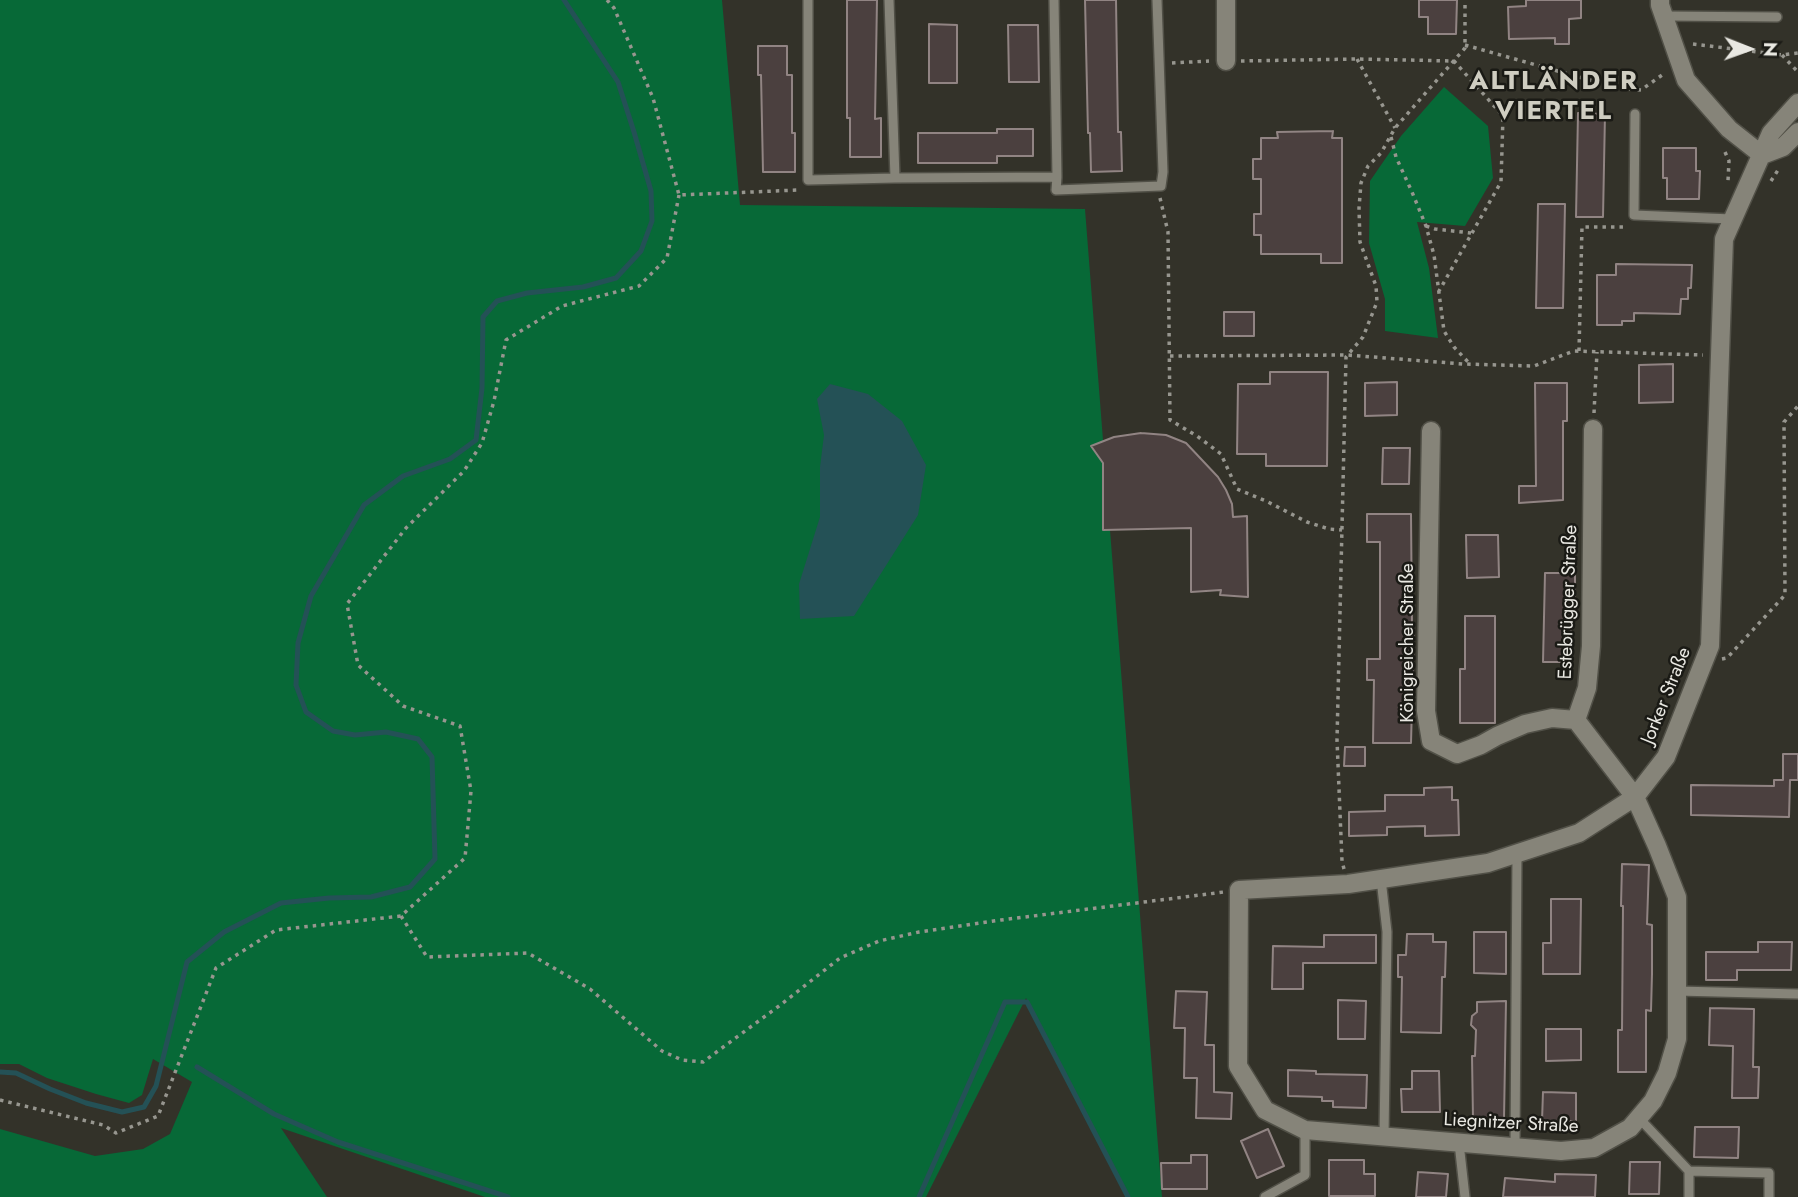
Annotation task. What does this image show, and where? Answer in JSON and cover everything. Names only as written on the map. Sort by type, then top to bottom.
[{"type":"street","points":[[1226,0],[1226,61]]},
{"type":"street","points":[[1662,8],[1686,80],[1729,129],[1762,155],[1783,147],[1798,132]]},
{"type":"street","name":"Jorker Straße","points":[[1239,890],[1348,884],[1488,863],[1579,833],[1635,797],[1666,757],[1710,646],[1724,239],[1771,133],[1798,103]]},
{"type":"street","name":"Estebrügger Straße","points":[[1576,720],[1587,688],[1591,646],[1593,429]]},
{"type":"street","name":"Königreicher Straße","points":[[1431,431],[1426,711],[1431,741],[1457,754],[1525,724],[1552,718],[1576,720]]},
{"type":"street","points":[[1576,720],[1635,797]]},
{"type":"street","name":"Liegnitzer Straße","points":[[1239,890],[1238,1066],[1265,1110],[1305,1130],[1561,1151],[1594,1148],[1630,1128],[1653,1101],[1667,1073],[1677,1039],[1677,897],[1635,797]]},
{"type":"lane","points":[[808,0],[808,180],[1057,177]]},
{"type":"lane","points":[[889,0],[895,178]]},
{"type":"lane","points":[[1054,0],[1056,190],[1161,186],[1163,172],[1157,0]]},
{"type":"lane","points":[[1662,8],[1777,17]]},
{"type":"lane","points":[[1635,114],[1634,215],[1732,219]]},
{"type":"lane","points":[[1515,1147],[1517,853]]},
{"type":"lane","points":[[1381,879],[1387,932],[1384,1136]]},
{"type":"lane","points":[[1677,991],[1798,994]]},
{"type":"lane","points":[[1639,1118],[1689,1171],[1689,1197]]},
{"type":"lane","points":[[1265,1197],[1305,1175],[1305,1130]]},
{"type":"lane","points":[[1459,1143],[1465,1197]]},
{"type":"lane","points":[[1689,1171],[1769,1173],[1769,1197]]},
{"type":"path","points":[[0,1100],[103,1125],[117,1133],[158,1116],[216,968],[276,930],[401,916],[465,858],[471,791],[460,726],[403,706],[358,665],[347,604],[407,528],[464,471],[482,443],[494,401],[506,340],[562,306],[639,286],[667,258],[679,195],[653,98],[614,8],[607,0]]},
{"type":"path","points":[[1348,884],[1342,861],[1337,740],[1346,357],[1363,337],[1377,302],[1377,286],[1360,242],[1359,208],[1362,183],[1367,166],[1381,153],[1395,128],[1465,48],[1465,0]]},
{"type":"path","points":[[1673,42],[1782,55],[1798,52]]},
{"type":"path","points":[[1465,45],[1618,88],[1641,90],[1680,62]]},
{"type":"path","points":[[1782,55],[1798,72]]},
{"type":"path","points":[[1159,63],[1357,59],[1454,61],[1503,117],[1501,182],[1439,290]]},
{"type":"path","points":[[1357,59],[1395,128]]},
{"type":"path","points":[[1391,136],[1396,157],[1426,226],[1434,255],[1444,331],[1470,365]]},
{"type":"path","points":[[1725,152],[1729,161],[1728,181]]},
{"type":"path","points":[[1767,187],[1784,162]]},
{"type":"path","points":[[679,195],[808,190],[808,180]]},
{"type":"path","points":[[1161,186],[1160,200],[1168,232],[1170,420],[1221,454],[1237,489],[1307,522],[1342,530]]},
{"type":"path","points":[[1579,351],[1582,227],[1630,227],[1634,215]]},
{"type":"path","points":[[1426,226],[1471,233]]},
{"type":"path","points":[[1170,356],[1347,355],[1470,365],[1534,366],[1574,351],[1719,356]]},
{"type":"path","points":[[1593,429],[1597,352]]},
{"type":"path","points":[[1702,665],[1727,658],[1785,594],[1784,422],[1798,406]]},
{"type":"path","points":[[401,916],[428,957],[528,953],[590,989],[662,1051],[681,1060],[703,1062],[840,958],[879,941],[1001,920],[1239,890]]},
{"type":"green space","points":[[0,0],[722,0],[740,205],[1085,209],[1162,1197],[1126,1197],[1026,998],[926,1197],[485,1197],[281,1128],[327,1197],[0,1197],[0,1129],[95,1156],[143,1149],[170,1134],[192,1082],[153,1059],[142,1095],[129,1103],[47,1078],[19,1064],[0,1064]]},
{"type":"green space","points":[[1444,87],[1488,126],[1493,178],[1465,226],[1417,222],[1429,268],[1438,338],[1385,331],[1385,299],[1369,243],[1370,181],[1401,136]]},
{"type":"water","points":[[830,384],[868,394],[902,421],[926,465],[918,515],[854,616],[800,619],[799,584],[820,517],[820,467],[824,435],[817,399]]},
{"type":"building","points":[[847,0],[877,0],[875,119],[881,118],[881,157],[850,157],[850,118],[847,118]]},
{"type":"building","points":[[1085,0],[1116,0],[1118,132],[1121,132],[1122,171],[1091,172]]},
{"type":"building","points":[[1419,0],[1457,0],[1456,34],[1428,34],[1428,17],[1419,17]]},
{"type":"building","points":[[1526,0],[1581,0],[1581,18],[1569,19],[1569,44],[1555,44],[1555,38],[1509,39],[1508,7],[1526,6]]},
{"type":"building","points":[[929,24],[957,25],[957,83],[929,83]]},
{"type":"building","points":[[1008,25],[1038,25],[1039,82],[1009,82]]},
{"type":"building","points":[[758,46],[787,46],[787,75],[792,75],[795,172],[763,172]]},
{"type":"building","points":[[1578,113],[1605,114],[1603,217],[1576,217]]},
{"type":"building","points":[[997,129],[1033,129],[1033,156],[997,156],[997,163],[918,163],[918,133],[997,133]]},
{"type":"building","points":[[1333,131],[1332,138],[1342,138],[1342,263],[1321,263],[1321,254],[1261,254],[1261,235],[1254,235],[1254,214],[1261,214],[1261,179],[1253,179],[1253,159],[1261,159],[1261,138],[1278,138],[1277,132]]},
{"type":"building","points":[[1663,148],[1696,148],[1696,171],[1700,171],[1699,199],[1667,199],[1667,178],[1663,178]]},
{"type":"building","points":[[1538,204],[1565,204],[1563,308],[1536,308]]},
{"type":"building","points":[[1616,264],[1692,265],[1691,288],[1688,288],[1688,299],[1681,299],[1680,314],[1634,313],[1634,321],[1622,321],[1622,325],[1597,325],[1597,275],[1616,275]]},
{"type":"building","points":[[1224,312],[1254,312],[1254,336],[1224,336]]},
{"type":"building","points":[[1673,364],[1673,402],[1639,403],[1639,365]]},
{"type":"building","points":[[1270,372],[1328,372],[1327,466],[1266,466],[1266,454],[1237,454],[1238,384],[1270,384]]},
{"type":"building","points":[[1397,382],[1397,415],[1365,416],[1365,383]]},
{"type":"building","points":[[1535,383],[1567,383],[1567,421],[1563,421],[1563,500],[1519,503],[1519,486],[1536,486]]},
{"type":"building","points":[[1141,433],[1166,435],[1186,443],[1218,477],[1232,504],[1233,517],[1247,516],[1248,597],[1220,595],[1221,590],[1191,592],[1191,528],[1103,530],[1103,463],[1091,446],[1114,437]]},
{"type":"building","points":[[1383,448],[1410,448],[1409,484],[1382,484]]},
{"type":"building","points":[[1367,514],[1411,514],[1414,629],[1411,743],[1373,743],[1374,680],[1367,680],[1367,659],[1380,659],[1380,542],[1367,542]]},
{"type":"building","points":[[1466,535],[1498,535],[1499,577],[1467,578]]},
{"type":"building","points":[[1545,573],[1575,573],[1575,611],[1571,611],[1570,662],[1543,662]]},
{"type":"building","points":[[1465,616],[1495,616],[1495,723],[1460,723],[1460,669],[1465,669]]},
{"type":"building","points":[[1345,747],[1365,747],[1365,766],[1344,766]]},
{"type":"building","points":[[1783,754],[1798,754],[1798,780],[1790,780],[1789,817],[1691,815],[1691,785],[1774,786],[1774,780],[1783,780]]},
{"type":"building","points":[[1452,787],[1452,800],[1458,800],[1459,835],[1425,836],[1425,826],[1387,827],[1387,835],[1349,836],[1349,812],[1385,811],[1385,795],[1424,795],[1424,788]]},
{"type":"building","points":[[1622,864],[1649,865],[1647,924],[1652,925],[1652,974],[1651,1011],[1646,1010],[1646,1072],[1618,1072],[1618,1030],[1622,1030]]},
{"type":"building","points":[[1551,899],[1581,899],[1580,974],[1543,974],[1543,943],[1551,943]]},
{"type":"building","points":[[1474,932],[1506,932],[1506,974],[1474,973]]},
{"type":"building","points":[[1407,934],[1433,934],[1433,942],[1446,942],[1441,1033],[1401,1032],[1402,977],[1398,977],[1398,955],[1406,955]]},
{"type":"building","points":[[1324,935],[1376,935],[1376,963],[1303,963],[1303,989],[1272,989],[1273,946],[1324,947]]},
{"type":"building","points":[[1758,942],[1792,942],[1791,970],[1737,970],[1737,980],[1706,980],[1706,952],[1758,952]]},
{"type":"building","points":[[1176,991],[1207,992],[1205,1045],[1214,1045],[1214,1092],[1232,1093],[1231,1119],[1196,1118],[1197,1078],[1184,1078],[1185,1028],[1174,1028]]},
{"type":"building","points":[[1338,1000],[1366,1001],[1365,1039],[1338,1039]]},
{"type":"building","points":[[1506,1001],[1504,1119],[1473,1119],[1472,1056],[1475,1056],[1476,1030],[1471,1025],[1472,1016],[1477,1012],[1477,1002]]},
{"type":"building","points":[[1710,1008],[1754,1009],[1753,1067],[1759,1067],[1758,1098],[1732,1098],[1733,1046],[1709,1045]]},
{"type":"building","points":[[1546,1029],[1581,1029],[1581,1060],[1546,1061]]},
{"type":"building","points":[[1288,1070],[1316,1071],[1316,1074],[1367,1075],[1366,1108],[1333,1107],[1333,1101],[1322,1101],[1322,1097],[1288,1096]]},
{"type":"building","points":[[1412,1071],[1439,1071],[1440,1112],[1402,1112],[1401,1089],[1412,1089]]},
{"type":"building","points":[[1543,1092],[1576,1093],[1576,1121],[1542,1121]]},
{"type":"building","points":[[1695,1127],[1739,1127],[1738,1158],[1694,1157]]},
{"type":"building","points":[[1268,1129],[1284,1166],[1257,1178],[1241,1141]]},
{"type":"building","points":[[1191,1155],[1207,1155],[1207,1189],[1162,1189],[1161,1163],[1191,1163]]},
{"type":"building","points":[[1329,1160],[1364,1160],[1364,1174],[1375,1174],[1375,1196],[1329,1196]]},
{"type":"building","points":[[1630,1162],[1660,1162],[1659,1194],[1629,1194]]},
{"type":"building","points":[[1418,1172],[1448,1174],[1446,1197],[1416,1197]]},
{"type":"building","points":[[1555,1174],[1596,1175],[1595,1197],[1503,1197],[1505,1178],[1555,1182]]},
{"type":"waterway","points":[[0,1072],[16,1073],[86,1103],[122,1112],[144,1107],[156,1086],[187,962],[224,932],[281,903],[371,897],[410,887],[435,859],[432,757],[418,739],[386,732],[355,735],[333,731],[306,712],[296,685],[298,643],[311,596],[364,505],[403,476],[450,459],[476,440],[482,388],[483,317],[497,301],[527,293],[583,287],[616,278],[641,251],[652,221],[651,191],[634,132],[618,82],[564,0]]},
{"type":"waterway","points":[[919,1197],[1005,1002],[1027,1002],[1128,1197]]},
{"type":"waterway","points":[[197,1067],[274,1114],[338,1142],[508,1197]]},
{"type":"district","name":"ALTLÄNDER VIERTEL","points":[[1554,98]]}]
